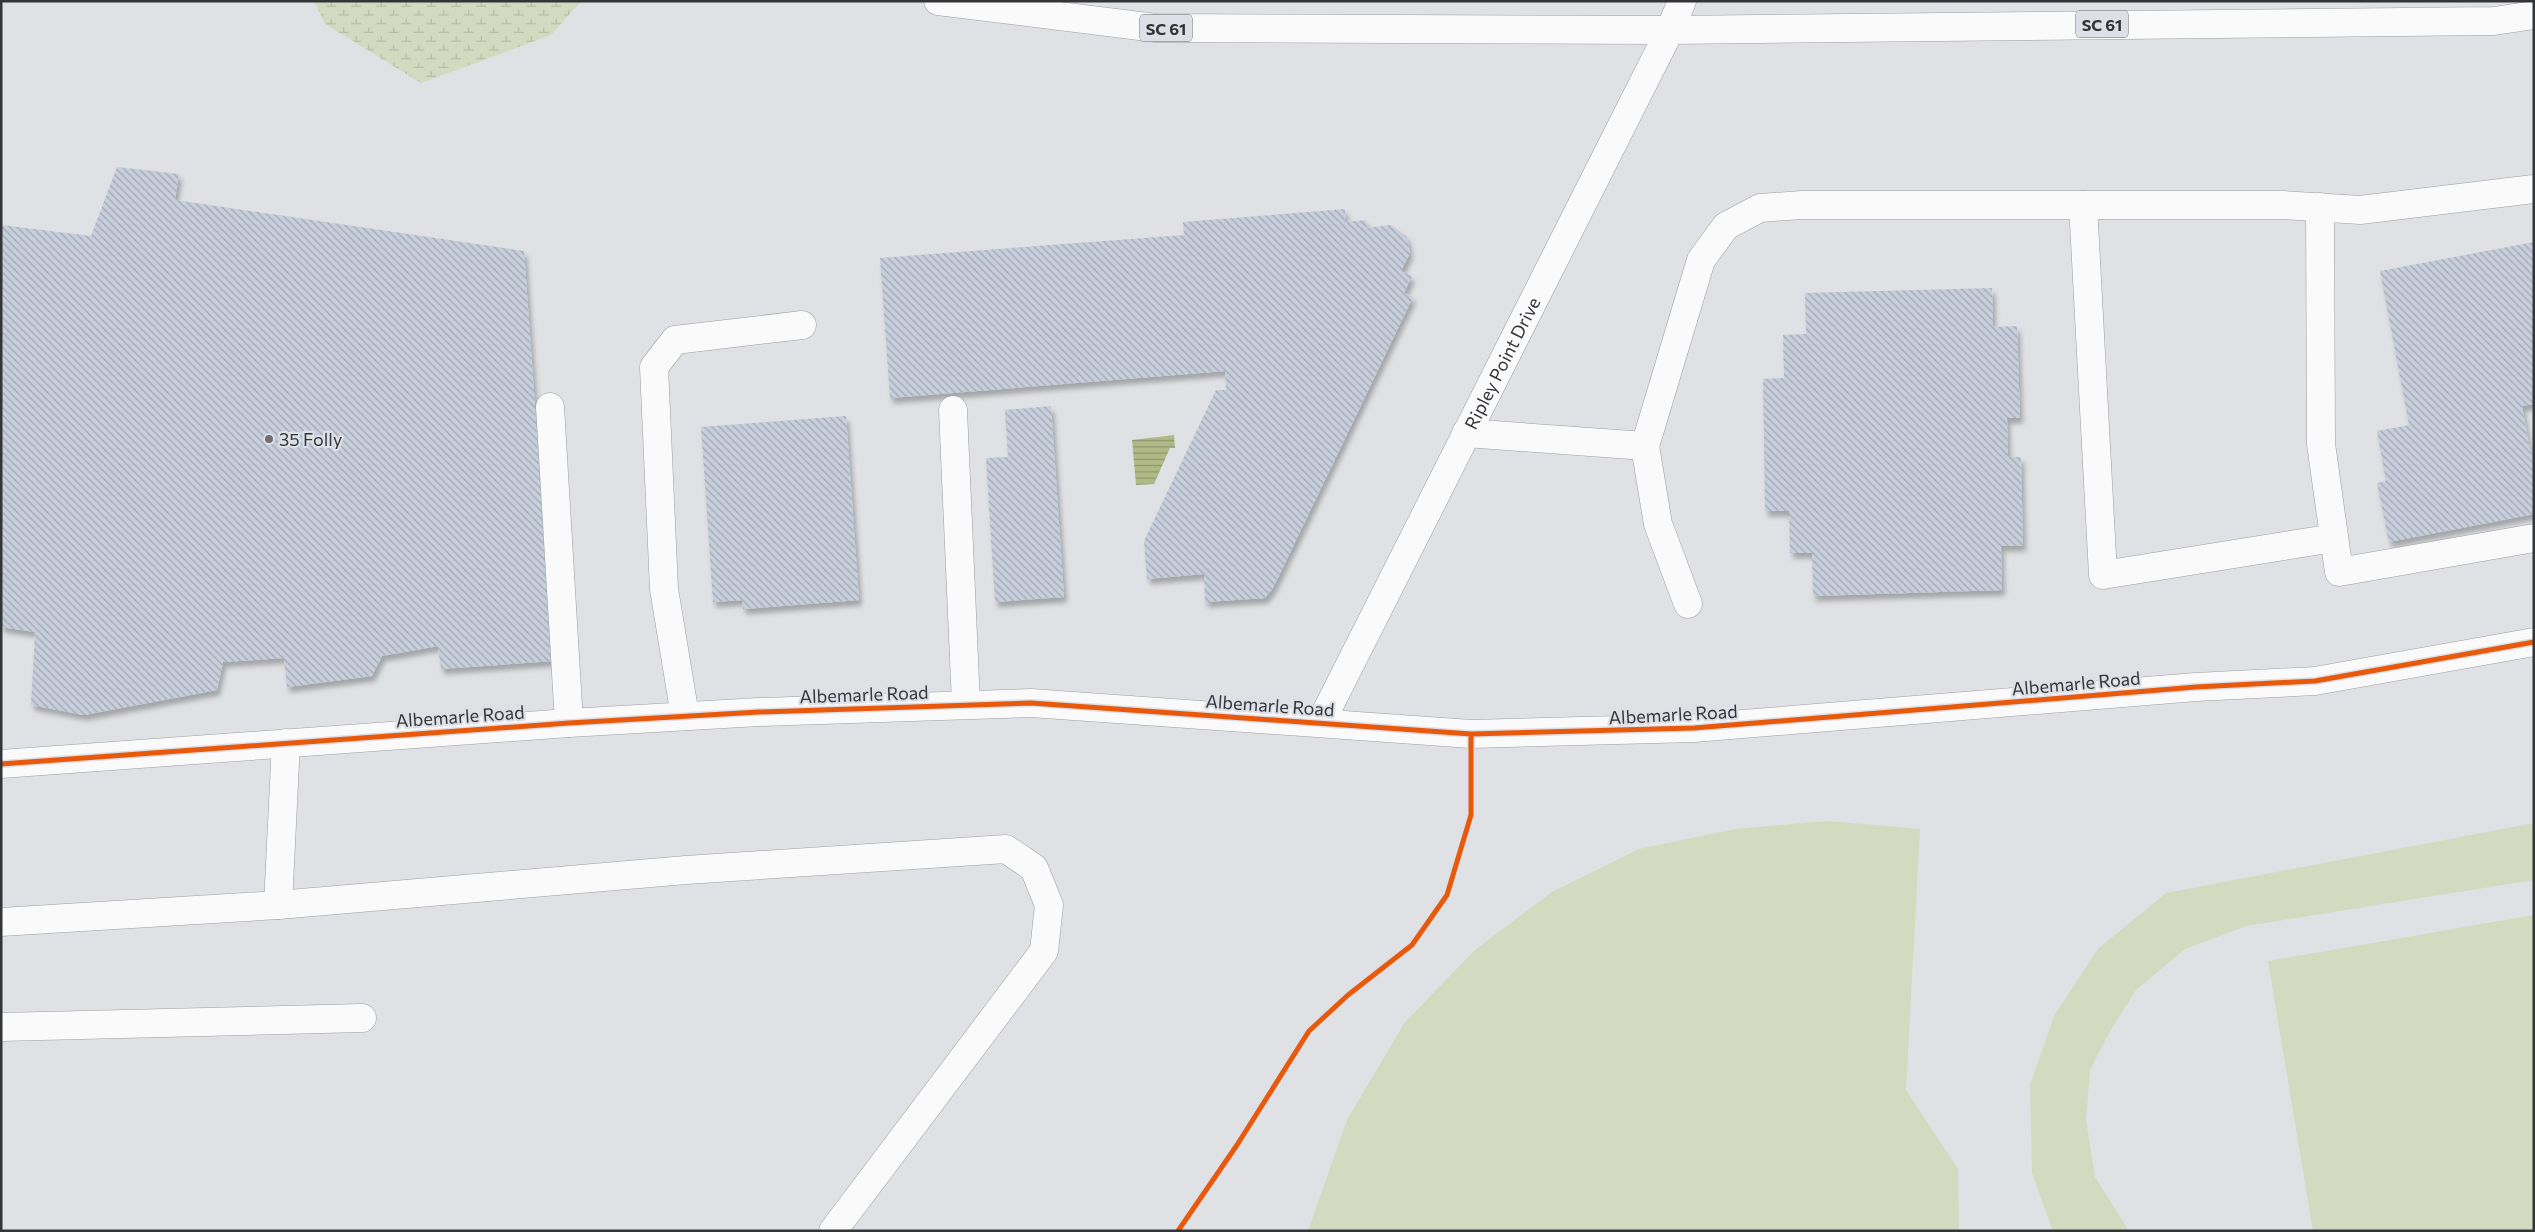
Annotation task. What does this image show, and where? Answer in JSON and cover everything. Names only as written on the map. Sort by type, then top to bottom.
[{"type":"street","name":"SC 61","points":[[938,1],[1156,28],[1670,30],[2494,21],[2534,14]]},
{"type":"street","name":"Ripley Point Drive","points":[[1320,722],[1670,30],[1682,1]]},
{"type":"street","points":[[1688,604],[1658,524],[1645,446],[1701,260],[1726,226],[1760,208],[1794,206],[2083,205],[2320,207],[2360,210],[2534,189]]},
{"type":"street","points":[[2083,205],[2103,575],[2334,538]]},
{"type":"street","points":[[2320,207],[2321,444],[2338,572],[2534,538]]},
{"type":"street","points":[[685,716],[664,589],[654,367],[675,340],[802,324]]},
{"type":"street","points":[[550,407],[569,723]]},
{"type":"street","points":[[953,410],[966,704]]},
{"type":"street","points":[[1466,433],[1645,446]]},
{"type":"street","name":"Albemarle Road","points":[[1,764],[569,723],[966,704],[1031,703],[1471,734],[1694,728],[2196,687],[2315,681],[2534,642]]},
{"type":"street","points":[[278,905],[286,743]]},
{"type":"street","points":[[1,922],[278,905],[676,870],[1006,849],[1034,868],[1048,905],[1044,951],[833,1231]]},
{"type":"street","points":[[1,1027],[362,1018]]},
{"type":"green space","points":[[314,1],[581,1],[551,35],[421,83],[325,24]]},
{"type":"green space","points":[[1827,821],[1920,829],[1906,1090],[1958,1169],[1959,1231],[1308,1231],[1347,1120],[1405,1022],[1475,950],[1552,892],[1639,849],[1735,829]]},
{"type":"green space","points":[[2534,823],[2534,880],[2246,926],[2185,949],[2136,990],[2109,1033],[2090,1070],[2086,1120],[2095,1177],[2129,1231],[2053,1231],[2032,1173],[2030,1085],[2054,1016],[2098,949],[2166,893]]},
{"type":"green space","points":[[2534,915],[2534,1231],[2313,1231],[2268,961]]},
{"type":"shaded area","points":[[1174,435],[1175,448],[1170,448],[1154,484],[1136,485],[1132,440]]},
{"type":"building","name":"35 Folly","points":[[117,167],[179,174],[175,200],[524,251],[553,661],[441,669],[438,646],[382,656],[372,676],[287,687],[284,658],[223,662],[217,690],[84,715],[31,705],[35,632],[1,627],[1,225],[91,236]]},
{"type":"building","points":[[1345,209],[1346,222],[1366,220],[1367,228],[1391,225],[1407,237],[1410,253],[1401,271],[1412,276],[1404,293],[1413,297],[1273,588],[1265,598],[1205,602],[1204,574],[1147,579],[1144,541],[1216,390],[1226,390],[1225,371],[890,398],[880,258],[1184,235],[1183,222]]},
{"type":"building","points":[[2534,242],[2534,404],[2522,406],[2534,471],[2534,514],[2389,542],[2377,483],[2386,481],[2377,431],[2409,425],[2380,271]]},
{"type":"building","points":[[1992,288],[1993,327],[2017,326],[2020,418],[2007,418],[2008,457],[2021,457],[2023,546],[2001,546],[2002,590],[1813,596],[1812,553],[1790,553],[1789,511],[1765,511],[1763,379],[1784,378],[1783,335],[1806,334],[1805,293]]},
{"type":"building","points":[[1051,406],[1064,597],[995,602],[986,458],[1008,457],[1005,410]]},
{"type":"building","points":[[846,416],[859,600],[743,609],[742,600],[713,602],[701,427]]},
{"type":"cycle path","points":[[1,764],[569,723],[759,712],[1031,703],[1471,734],[1694,728],[2196,687],[2315,681],[2534,642]]},
{"type":"cycle path","points":[[1178,1231],[1237,1145],[1309,1031],[1348,995],[1412,945],[1447,895],[1471,815],[1471,734]]},
{"type":"place","name":"35 Folly","points":[[269,439]]}]
